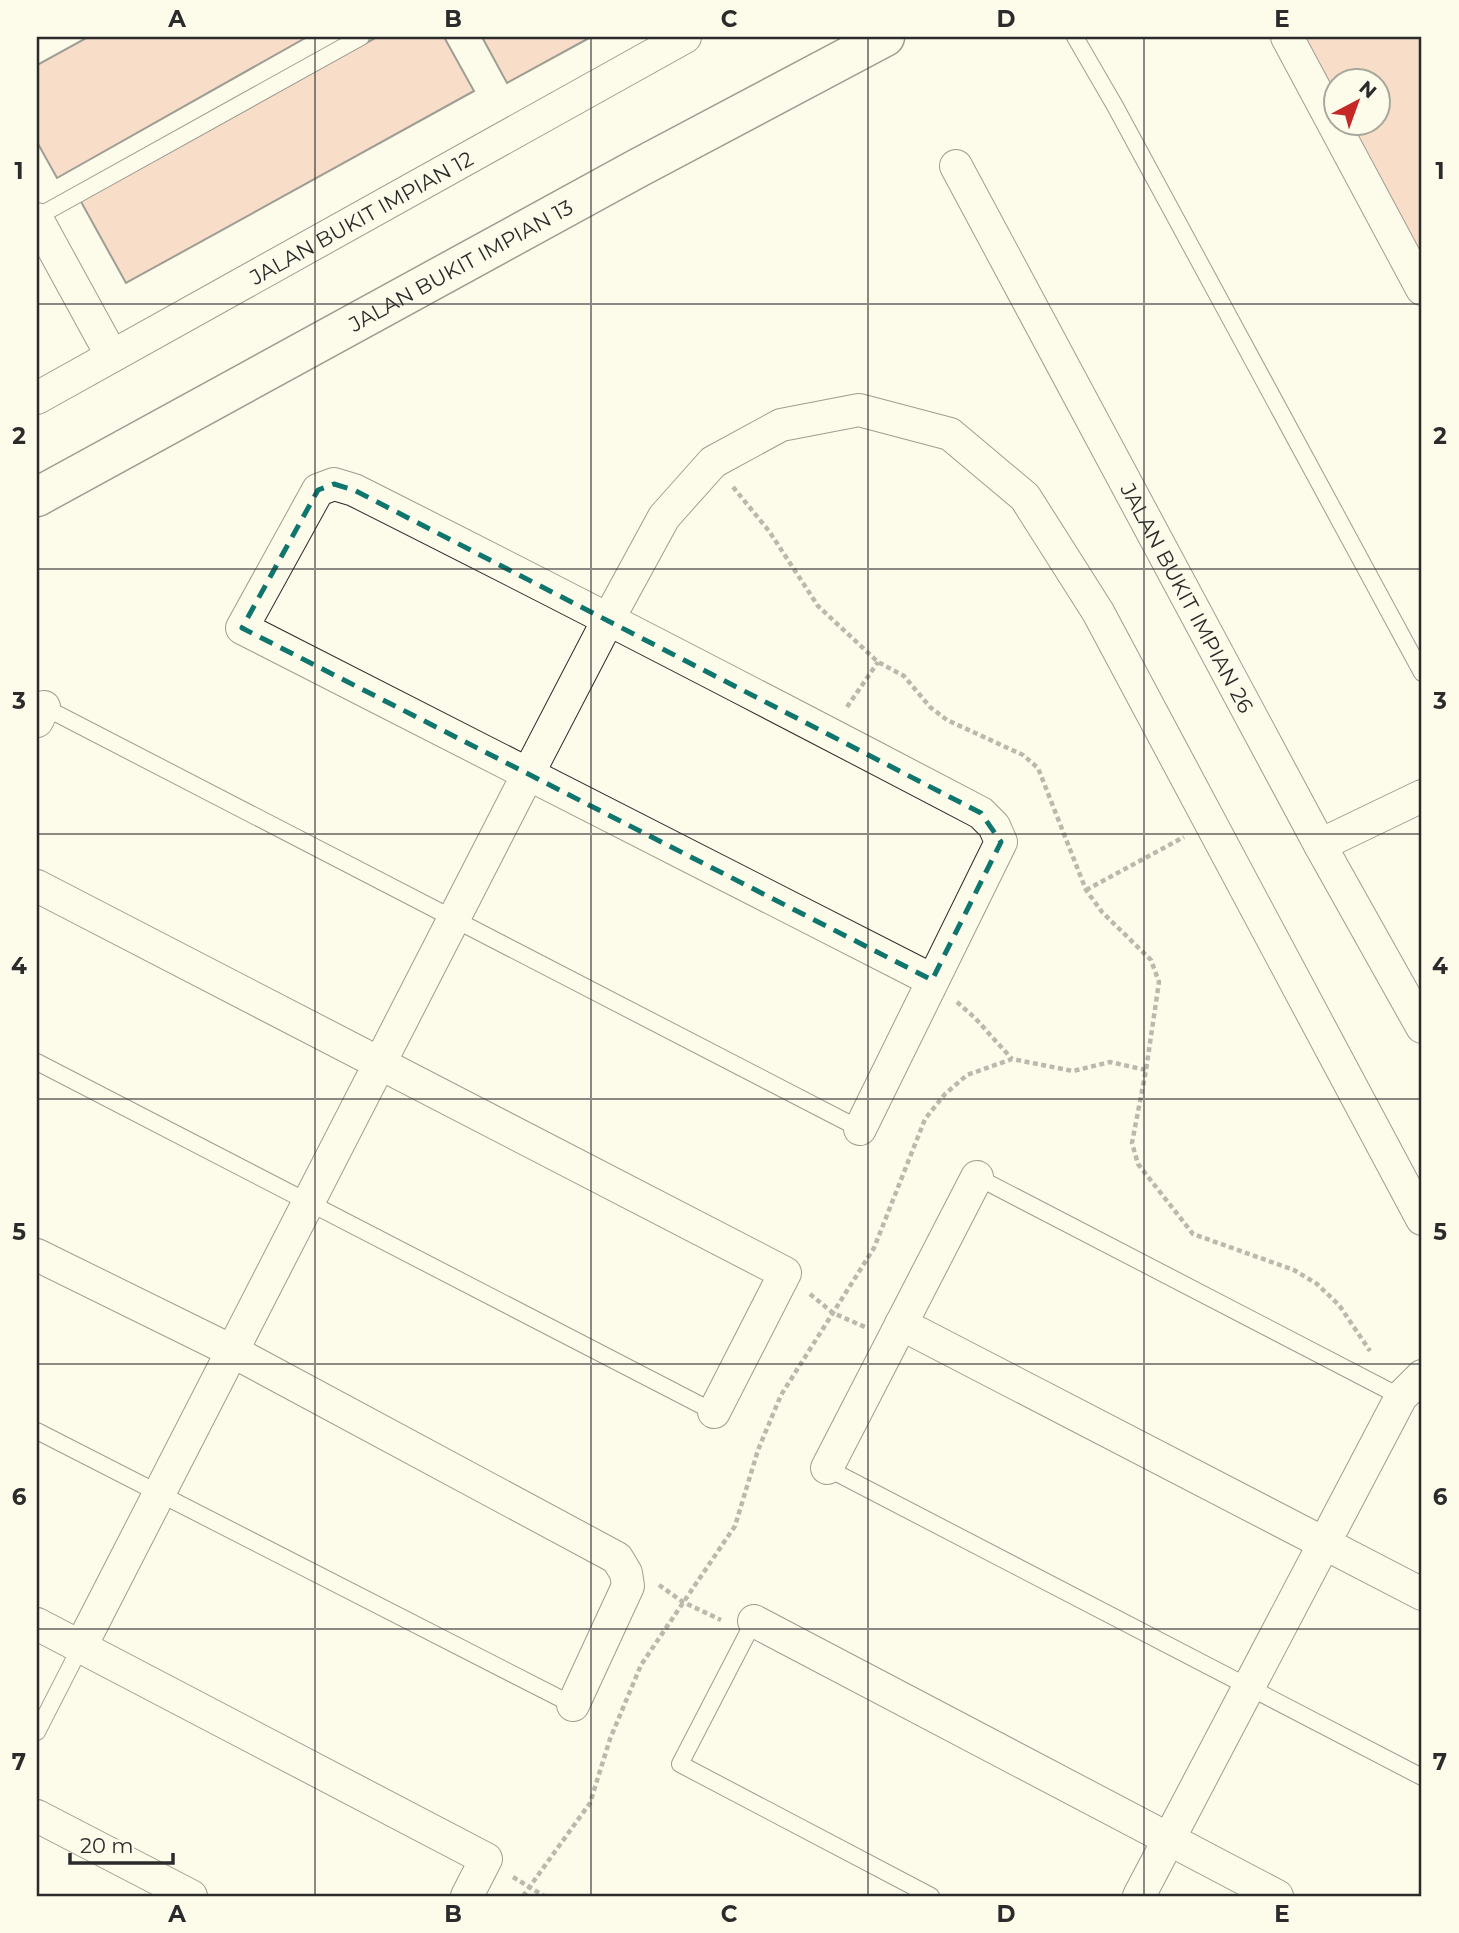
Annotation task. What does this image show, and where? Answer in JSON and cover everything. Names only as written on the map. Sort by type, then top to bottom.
[{"type":"street","name":"JALAN BUKIT IMPIAN 12","points":[[37,398],[685,37]]},
{"type":"street","name":"JALAN BUKIT IMPIAN 13","points":[[37,497],[638,168],[885,37]]},
{"type":"street","points":[[1287,37],[1422,289]]},
{"type":"street","name":"JALAN BUKIT IMPIAN 26","points":[[956,166],[1321,845],[1422,1027]]},
{"type":"street","points":[[37,218],[112,356]]},
{"type":"street","points":[[81,1646],[453,919],[664,517],[713,462],[782,425],[859,410],[950,434],[1025,497],[1097,612],[1422,1219]]},
{"type":"street","points":[[860,1129],[1000,842],[994,826],[981,813],[831,734],[609,618],[366,496],[334,484],[318,490],[242,628],[932,980]]},
{"type":"street","points":[[1321,845],[1422,796]]},
{"type":"street","points":[[37,886],[785,1273],[714,1412]]},
{"type":"street","points":[[827,1468],[977,1177]]},
{"type":"street","points":[[37,1255],[232,1351],[617,1558],[626,1573],[628,1586],[573,1705]]},
{"type":"street","points":[[897,1332],[1422,1594]]},
{"type":"street","points":[[1139,1896],[1324,1544],[1412,1386]]},
{"type":"street","points":[[37,1624],[486,1859],[467,1896]]},
{"type":"street","points":[[751,1627],[1277,1896]]},
{"type":"street","points":[[37,1816],[191,1896]]},
{"type":"lane","points":[[37,218],[361,37]]},
{"type":"lane","points":[[1074,37],[1121,117],[1422,673]]},
{"type":"lane","points":[[40,714],[453,919],[860,1129]]},
{"type":"lane","points":[[37,1062],[714,1412]]},
{"type":"lane","points":[[977,1177],[1412,1386]]},
{"type":"lane","points":[[37,1431],[573,1705]]},
{"type":"lane","points":[[827,1468],[1422,1777]]},
{"type":"lane","points":[[751,1627],[680,1764],[931,1896]]},
{"type":"lane","points":[[37,1732],[81,1646]]},
{"type":"path","points":[[713,462],[769,531],[818,606],[878,662],[904,676],[930,707],[947,720],[1023,755],[1038,768],[1086,890],[1102,912],[1151,960],[1159,982],[1132,1143],[1138,1164],[1194,1234],[1294,1270],[1317,1284],[1412,1386]]},
{"type":"path","points":[[831,734],[854,694],[878,662]]},
{"type":"path","points":[[1086,890],[1210,822]]},
{"type":"path","points":[[932,980],[975,1018],[1012,1059]]},
{"type":"path","points":[[523,1896],[590,1803],[610,1739],[641,1665],[735,1526],[758,1450],[780,1395],[874,1248],[925,1119],[945,1094],[967,1075],[1012,1059],[1073,1071],[1110,1062],[1146,1070]]},
{"type":"path","points":[[785,1273],[833,1313],[897,1332]]},
{"type":"path","points":[[617,1558],[683,1602],[751,1627]]},
{"type":"highlighted area","points":[[334,484],[354,490],[981,813],[1001,842],[932,980],[242,628],[318,490]]},
{"type":"building","points":[[88,37],[307,37],[57,178],[37,142],[37,65]]},
{"type":"building","points":[[377,37],[444,37],[474,91],[126,283],[80,200]]},
{"type":"building","points":[[482,37],[591,37],[507,83]]},
{"type":"building","points":[[1297,37],[1422,37],[1422,269],[1351,136],[1392,136],[1392,66],[1322,66],[1322,83]]}]
